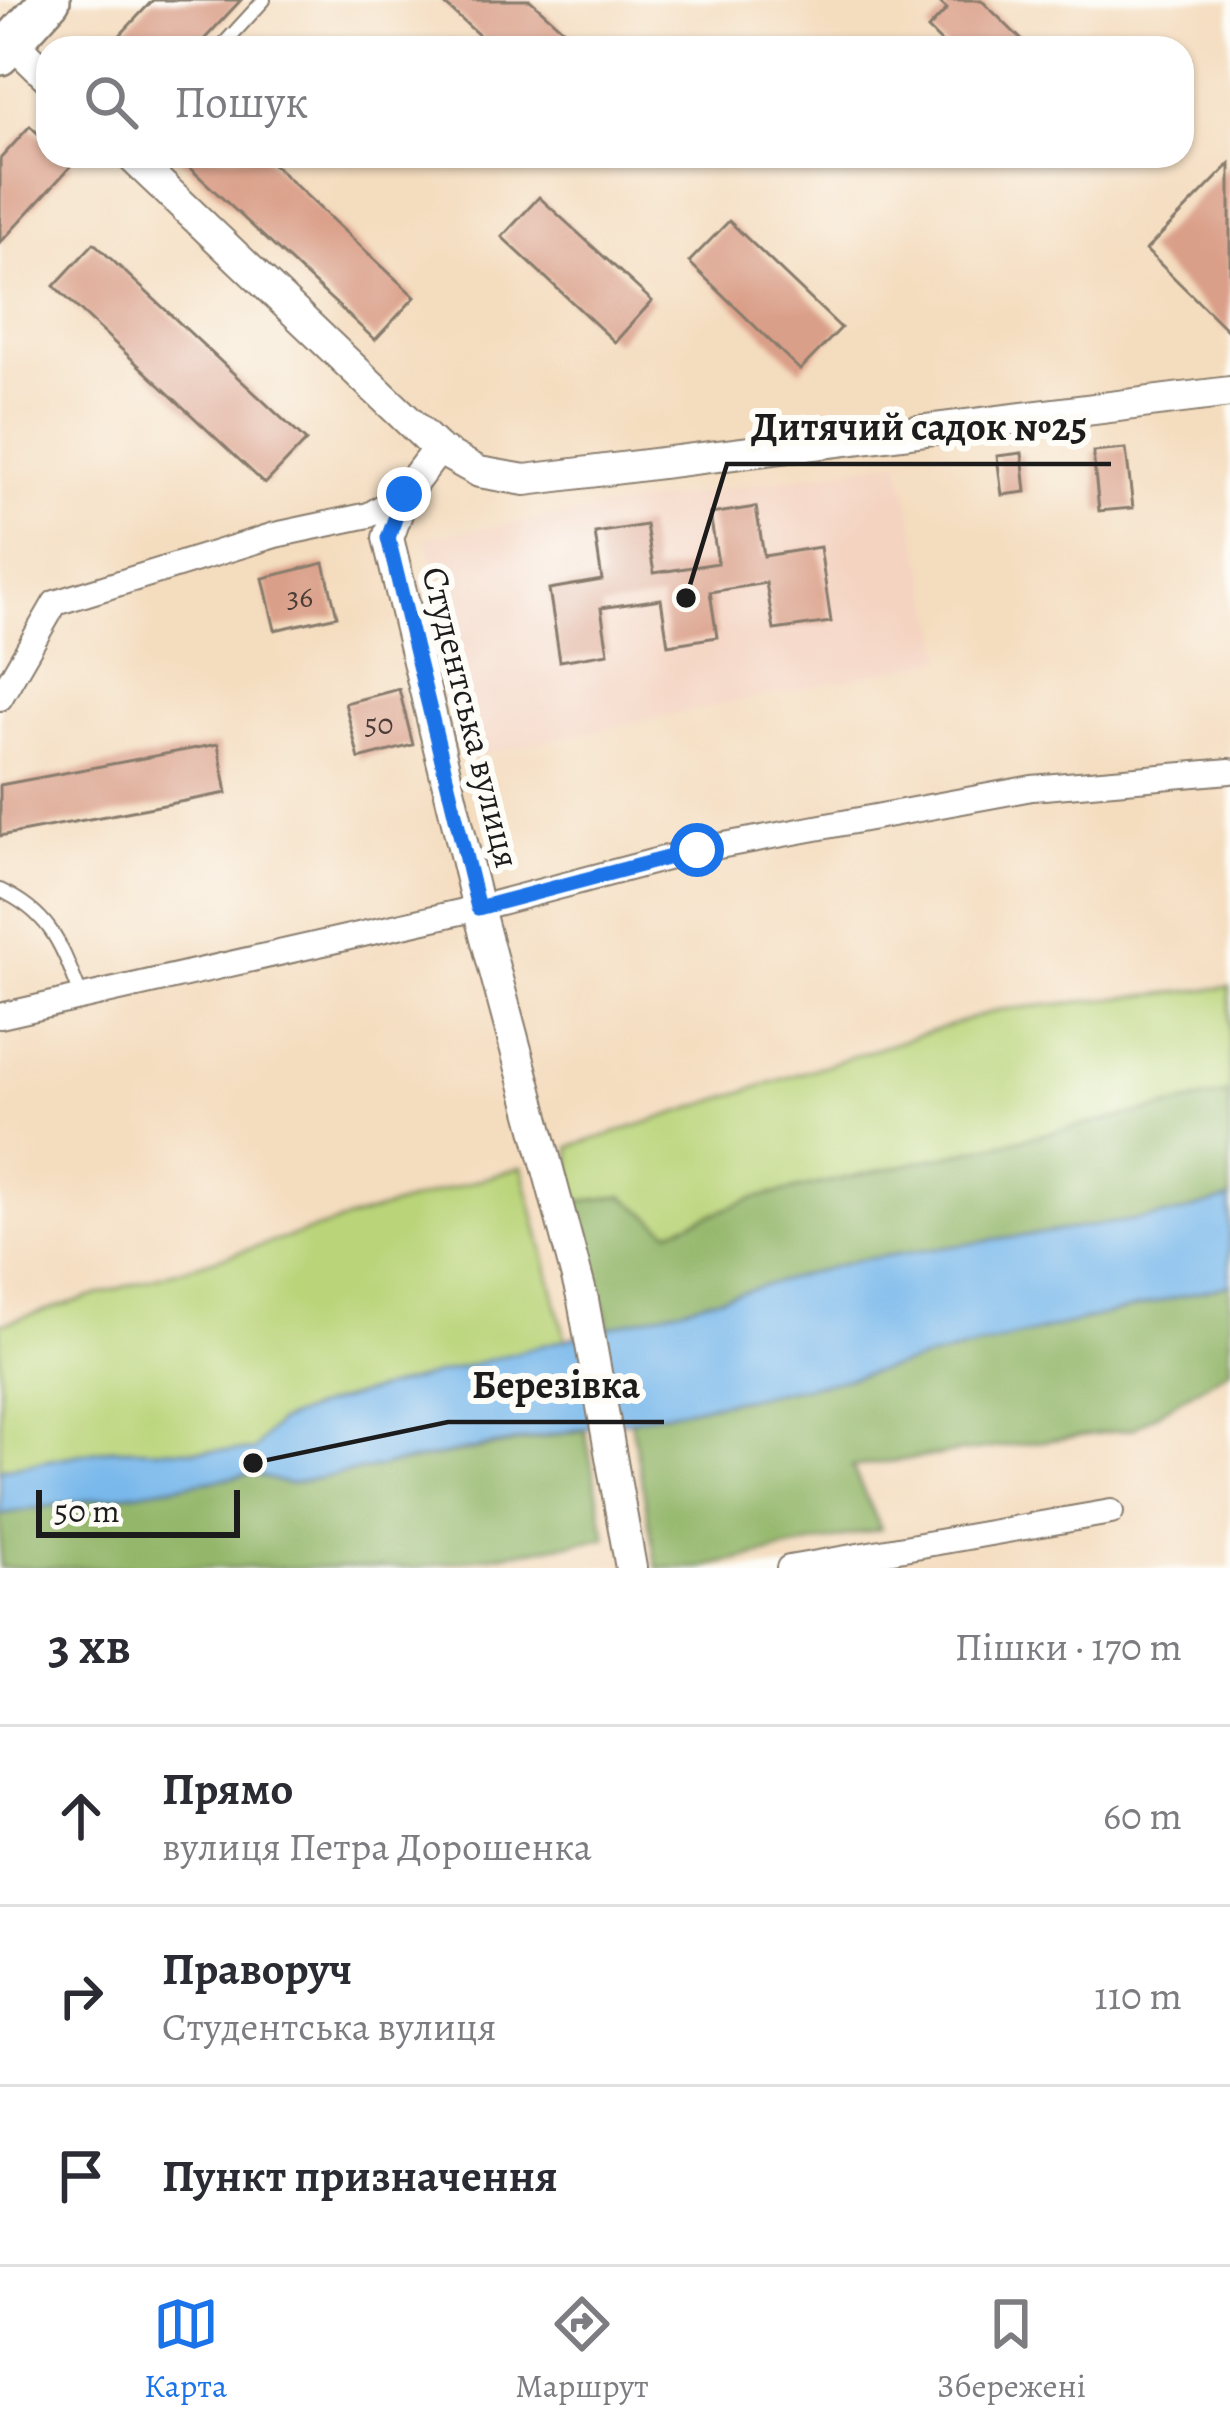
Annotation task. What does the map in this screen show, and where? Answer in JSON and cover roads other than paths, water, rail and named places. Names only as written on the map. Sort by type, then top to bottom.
[{"type":"highway","points":[[4,43],[50,0]]},
{"type":"street","points":[[4,43],[36,68]]},
{"type":"street","points":[[143,168],[438,449],[479,472],[525,480],[1230,392]]},
{"type":"street","name":"Студентська вулиця","points":[[438,449],[404,494],[388,538],[478,908],[583,1300],[631,1568]]},
{"type":"street","points":[[0,698],[55,603],[275,535],[369,515],[404,494]]},
{"type":"street","points":[[0,1016],[478,908],[697,850],[1032,788],[1230,771]]},
{"type":"street","points":[[789,1568],[1111,1512]]},
{"type":"lane","points":[[231,36],[264,0]]},
{"type":"lane","points":[[0,890],[32,906],[62,947],[82,998]]},
{"type":"water","points":[[1230,1199],[1230,1284],[841,1380],[287,1484],[253,1474],[0,1514],[0,1469],[110,1449],[253,1451],[278,1422],[325,1404],[858,1260],[1175,1214]]},
{"type":"place","name":"Дитячий садок №25","points":[[686,598]]},
{"type":"place","name":"Березівка","points":[[253,1463]]}]
